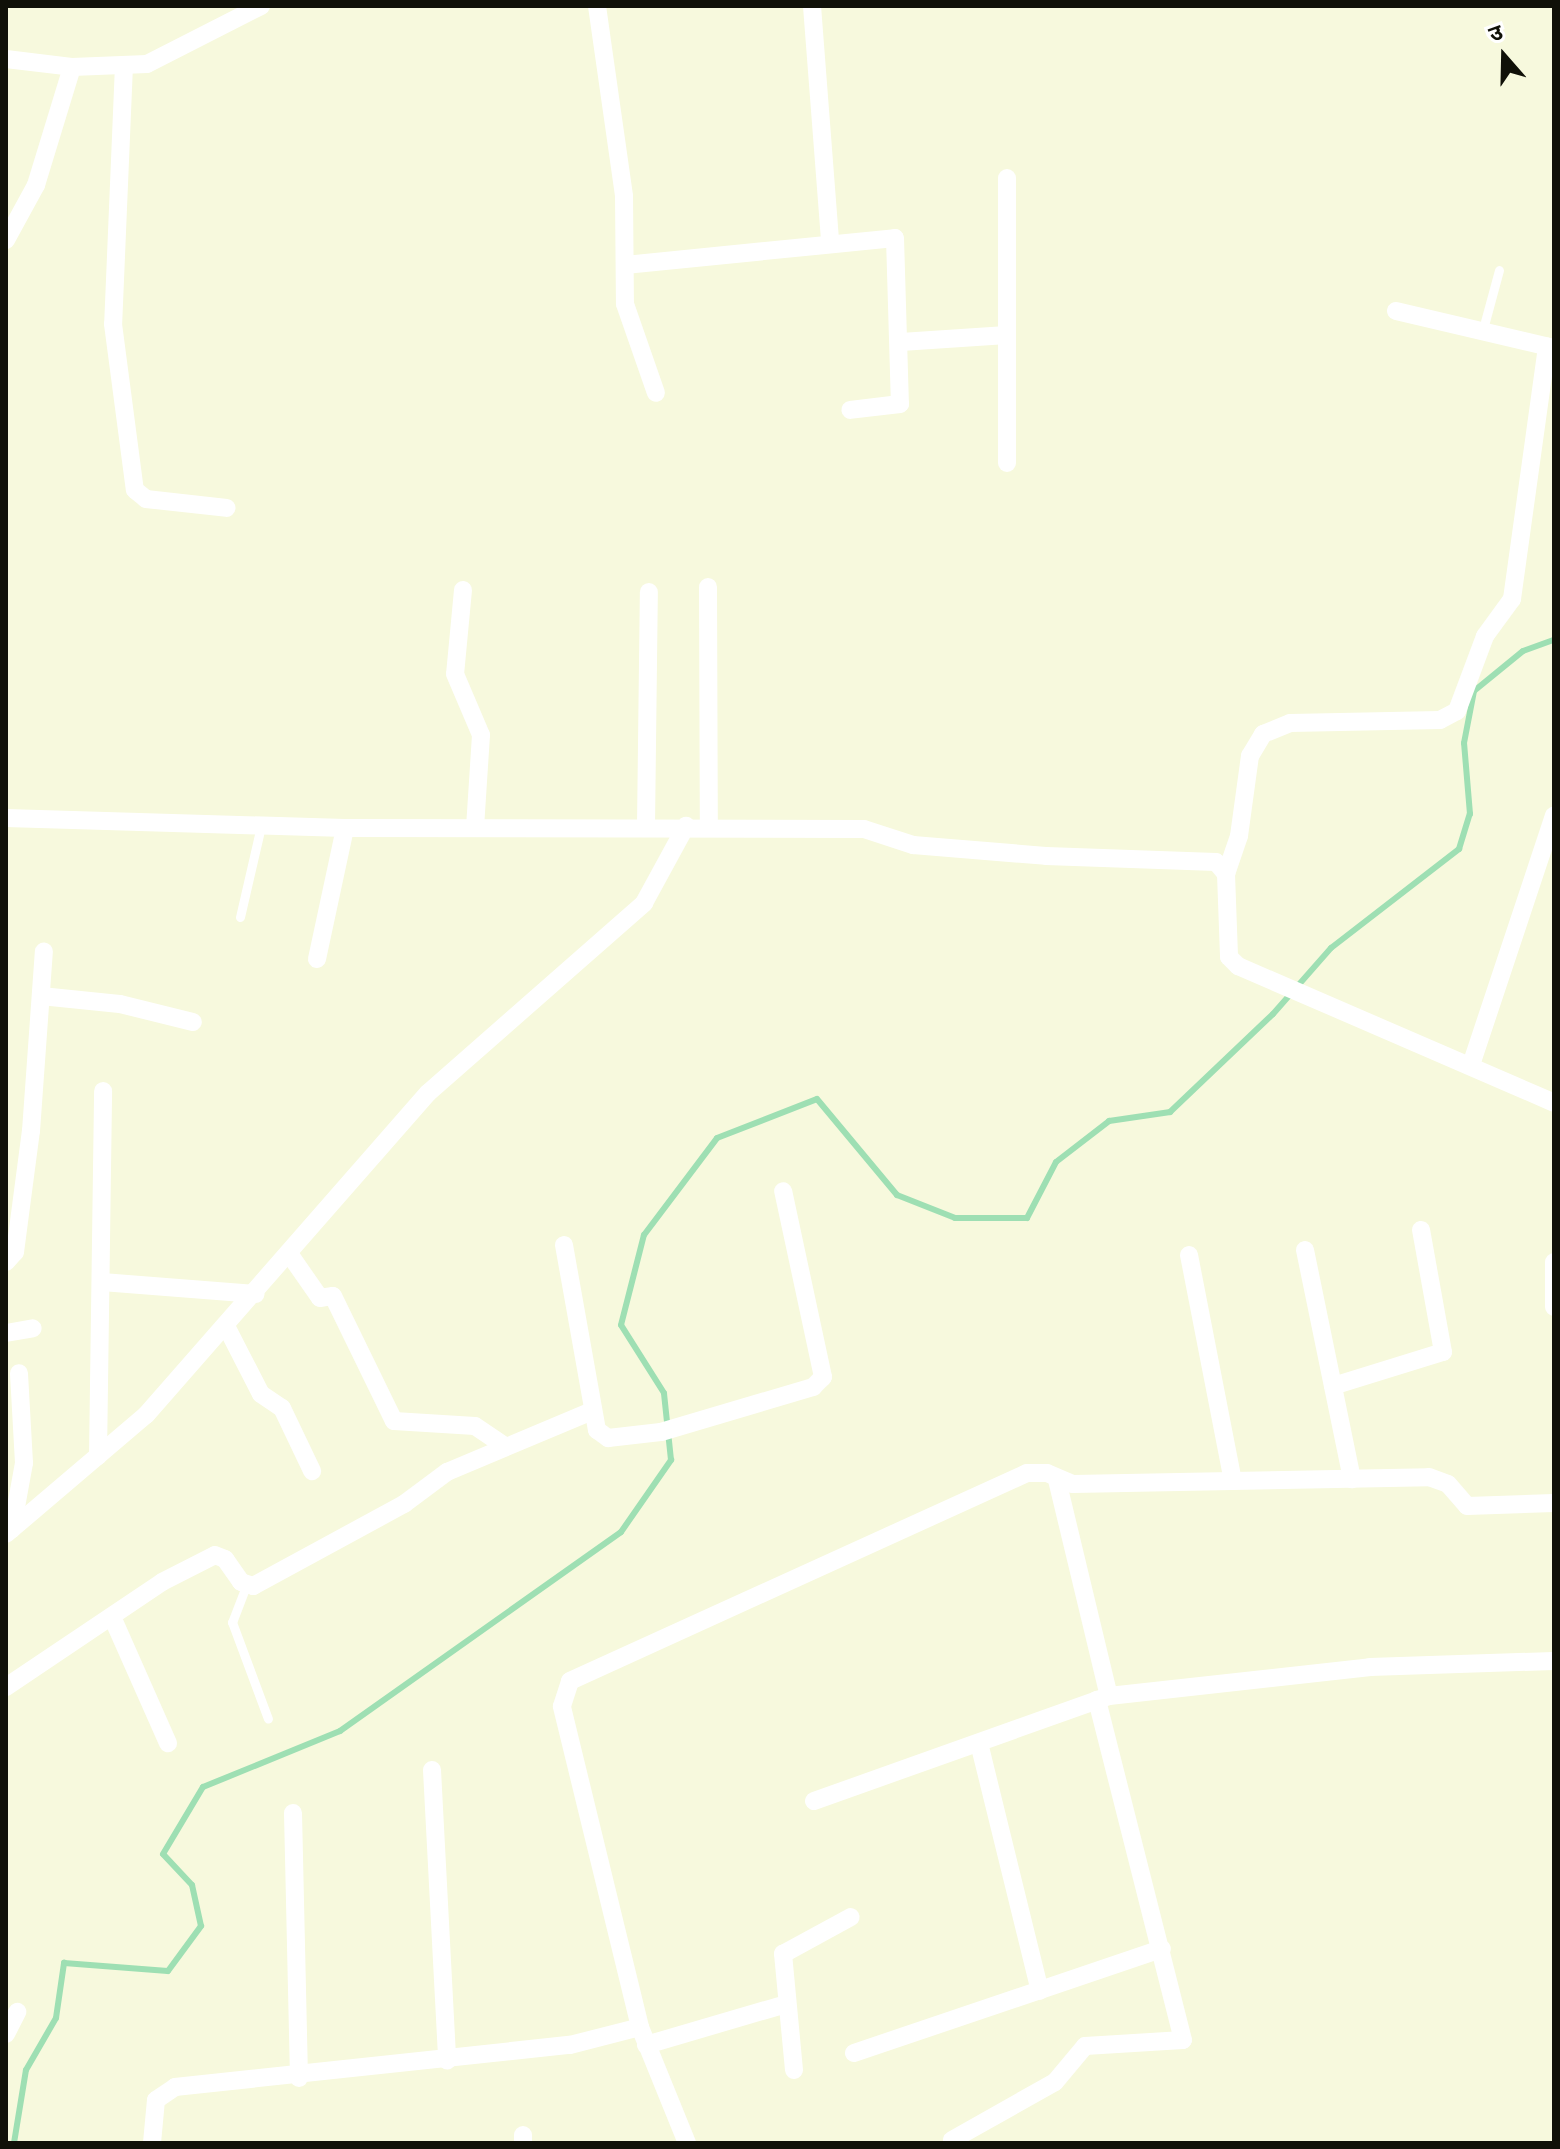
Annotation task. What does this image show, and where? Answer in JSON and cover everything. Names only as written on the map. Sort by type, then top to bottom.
[{"type":"street","points":[[6,59],[72,67],[147,64],[234,12],[261,6]]},
{"type":"street","points":[[597,6],[624,196],[628,316],[656,393]]},
{"type":"street","points":[[812,6],[830,242]]},
{"type":"street","points":[[124,65],[113,324],[135,490],[146,499],[227,508]]},
{"type":"street","points":[[6,240],[36,185],[72,67]]},
{"type":"street","points":[[1007,178],[1007,463]]},
{"type":"street","points":[[625,265],[830,242],[895,238],[901,342],[900,404],[850,410]]},
{"type":"street","points":[[1396,311],[1550,347],[1512,599],[1485,636],[1457,711],[1440,720],[1290,723],[1263,734],[1250,756],[1239,836],[1226,874],[1229,957],[1238,966],[1554,1103]]},
{"type":"street","points":[[901,342],[1007,335]]},
{"type":"street","points":[[708,587],[709,826]]},
{"type":"street","points":[[463,590],[455,682],[481,735],[475,828]]},
{"type":"street","points":[[646,826],[649,592]]},
{"type":"street","points":[[1471,1065],[1554,815]]},
{"type":"street","points":[[6,818],[345,828],[709,826],[864,829],[913,845],[1046,856],[1216,862],[1226,874]]},
{"type":"street","points":[[9,1532],[146,1415],[256,1294],[428,1093],[644,903],[686,826]]},
{"type":"street","points":[[317,959],[345,828]]},
{"type":"street","points":[[6,1262],[15,1252],[31,1131],[44,951]]},
{"type":"street","points":[[41,996],[120,1004],[193,1022]]},
{"type":"street","points":[[98,1456],[103,1091]]},
{"type":"street","points":[[564,1245],[597,1430],[608,1438],[661,1432],[813,1387],[823,1377],[783,1191]]},
{"type":"street","points":[[1333,1386],[1443,1352],[1421,1230]]},
{"type":"street","points":[[1305,1250],[1352,1479]]},
{"type":"street","points":[[290,1255],[320,1298],[333,1296],[394,1421],[475,1426],[506,1447]]},
{"type":"street","points":[[1189,1255],[1233,1481]]},
{"type":"street","points":[[1554,1262],[1554,1303]]},
{"type":"street","points":[[102,1282],[256,1294]]},
{"type":"street","points":[[226,1326],[261,1394],[282,1408],[312,1471]]},
{"type":"street","points":[[6,1333],[33,1328]]},
{"type":"street","points":[[9,1532],[24,1463],[19,1373]]},
{"type":"street","points":[[6,1687],[113,1619],[162,1582],[215,1555],[225,1559],[246,1586],[404,1504],[447,1472],[592,1411]]},
{"type":"street","points":[[687,2143],[643,2036],[562,1706],[570,1681],[1027,1473],[1047,1473],[1057,1480],[1440,1479],[1467,1506],[1554,1503]]},
{"type":"street","points":[[952,2140],[1055,2082],[1085,2046],[1183,2040],[1103,1698],[1057,1480]]},
{"type":"street","points":[[113,1619],[168,1743]]},
{"type":"street","points":[[814,1801],[1103,1698],[1370,1667],[1554,1661]]},
{"type":"street","points":[[979,1743],[1040,1991]]},
{"type":"street","points":[[432,1770],[447,2061]]},
{"type":"street","points":[[293,1813],[299,2078]]},
{"type":"street","points":[[794,2070],[783,1954],[851,1917]]},
{"type":"street","points":[[854,2053],[1162,1949]]},
{"type":"street","points":[[152,2143],[154,2107],[167,2089],[299,2078],[643,2036],[786,2004]]},
{"type":"street","points":[[6,2034],[17,2012]]},
{"type":"lane","points":[[1483,329],[1499,270]]},
{"type":"lane","points":[[240,917],[261,826]]},
{"type":"lane","points":[[246,1586],[232,1622],[268,1719]]},
{"type":"waterway","points":[[14,2143],[26,2070],[56,2018],[64,1963],[168,1971],[201,1926],[192,1885],[163,1854],[203,1787],[340,1731],[621,1532],[671,1460],[664,1393],[621,1325],[644,1235],[717,1138],[817,1099],[897,1195],[955,1218],[1027,1218],[1056,1162],[1109,1121],[1170,1112],[1273,1014],[1331,948],[1459,849],[1470,814],[1464,743],[1474,691],[1523,651],[1554,640]]}]
